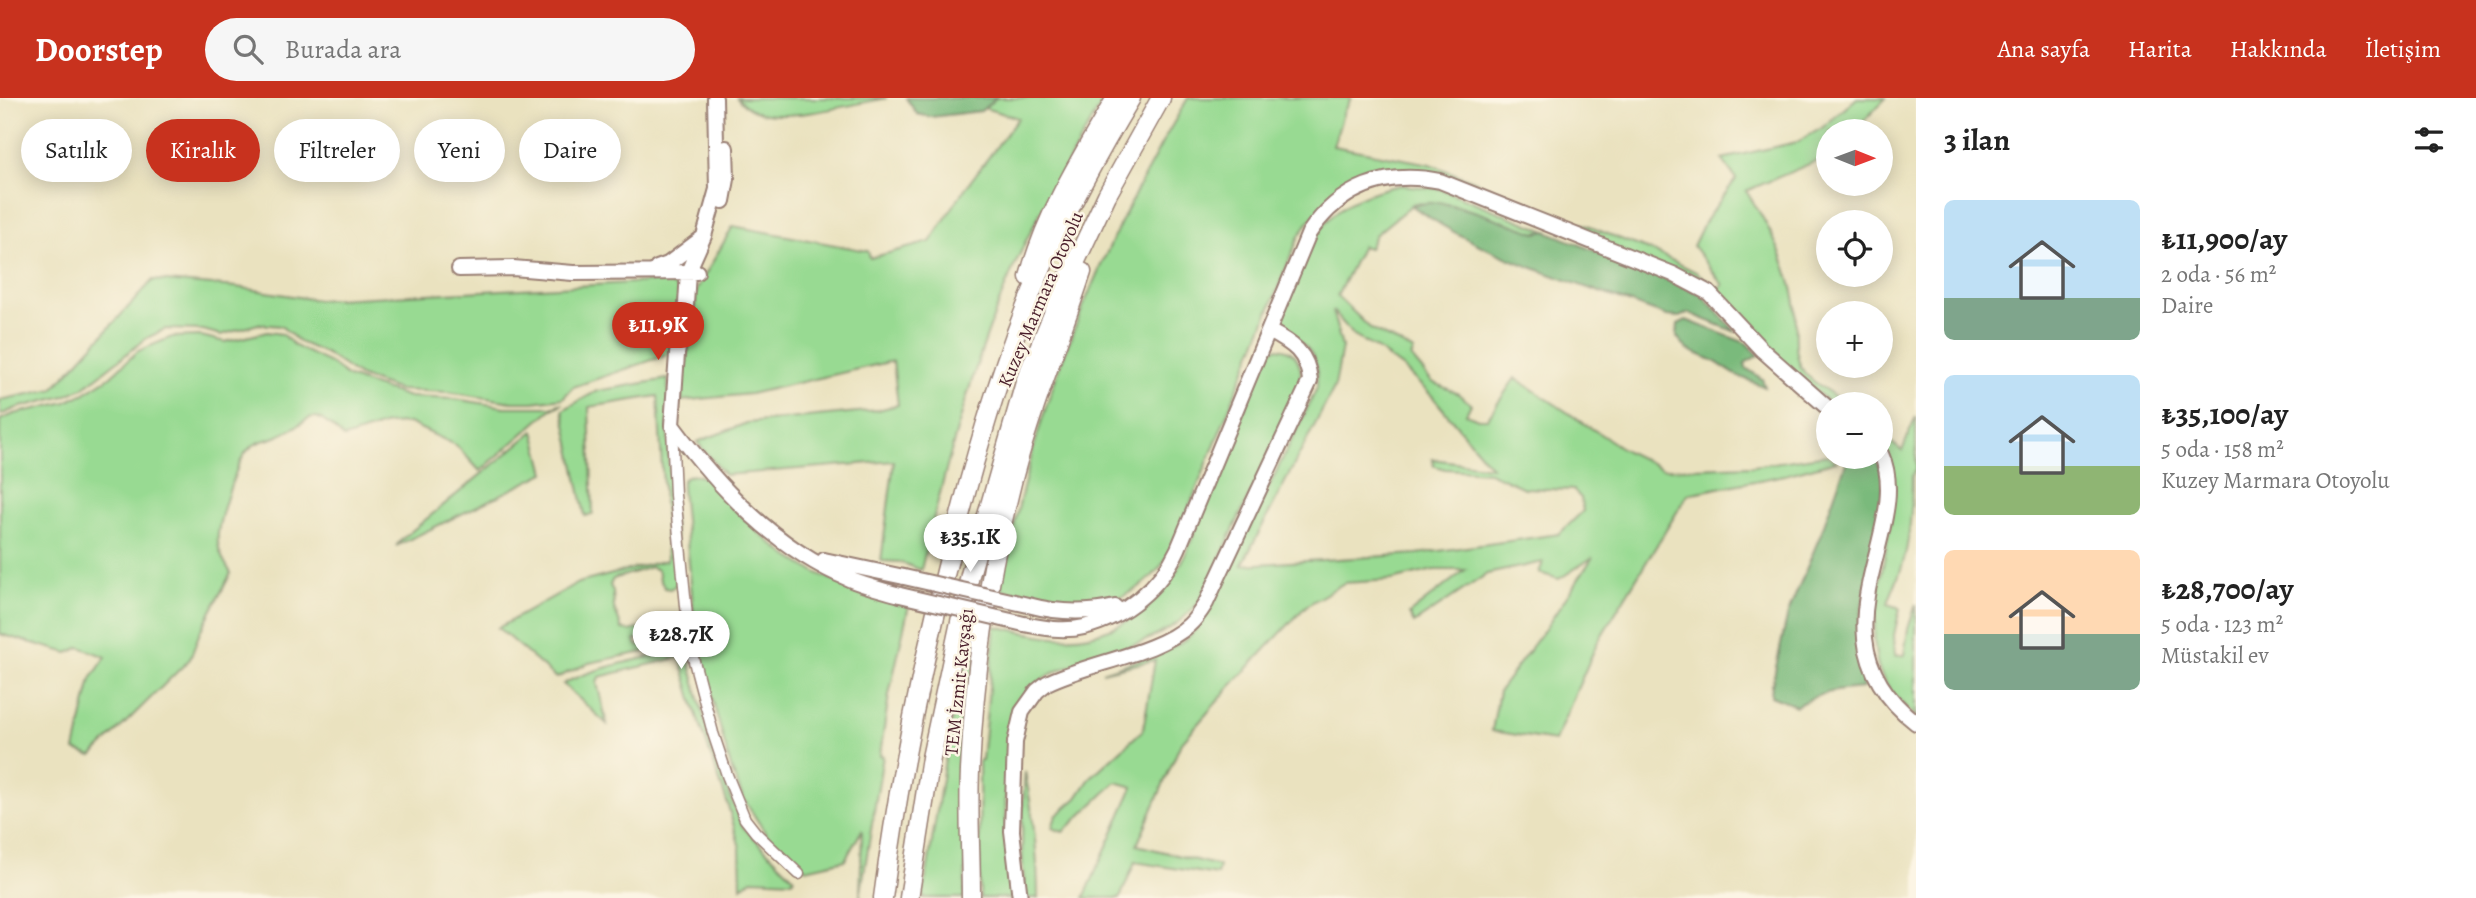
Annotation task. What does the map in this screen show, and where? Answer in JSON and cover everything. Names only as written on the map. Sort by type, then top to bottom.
[{"type":"highway","points":[[1012,344],[1038,244],[1083,154],[1116,98]]},
{"type":"highway","name":"Kuzey Marmara Otoyolu","points":[[881,898],[923,660],[965,496],[1012,344],[1067,213],[1131,98]]},
{"type":"highway","name":"Kuzey Marmara Otoyolu","points":[[909,898],[921,814],[970,575],[1026,379],[1068,278],[1107,195],[1161,98]]},
{"type":"highway","name":"TEM İzmit Kavşağı","points":[[971,898],[972,734],[994,561],[1023,442],[1107,195]]},
{"type":"street","points":[[715,98],[717,189],[686,304],[677,354],[673,425],[675,495],[690,646],[713,733],[745,819],[755,833],[799,874]]},
{"type":"street","points":[[693,272],[724,198],[727,179],[723,98]]},
{"type":"street","points":[[673,425],[691,450],[747,511],[777,537],[847,579],[900,595],[1043,628],[1085,627],[1137,601],[1157,583],[1171,565],[1301,249],[1319,217],[1331,205],[1370,184],[1397,177],[1426,178],[1453,185],[1673,274],[1701,288],[1709,293],[1760,349],[1816,398]]},
{"type":"street","points":[[648,271],[668,264],[704,236]]},
{"type":"street","points":[[459,269],[513,268],[573,273],[693,272]]},
{"type":"street","points":[[648,271],[674,276],[680,284],[686,304]]},
{"type":"street","points":[[1020,898],[1012,831],[1015,742],[1022,712],[1047,682],[1168,639],[1198,616],[1310,381],[1307,364],[1298,348],[1269,331]]},
{"type":"street","points":[[1892,469],[1897,483],[1899,509],[1895,534],[1877,596],[1872,630],[1872,657],[1882,687],[1891,700],[1916,723]]},
{"type":"street","points":[[809,557],[1050,611],[1077,613],[1137,601]]},
{"type":"green space","points":[[737,98],[887,98],[809,113],[779,115],[757,112]]},
{"type":"green space","points":[[906,98],[996,98],[981,111],[931,117],[917,114]]},
{"type":"green space","points":[[950,98],[1105,98],[1040,213],[1006,285],[969,390],[921,570],[900,562],[881,561],[894,461],[725,475],[697,442],[747,423],[878,410],[898,405],[893,361],[750,394],[681,401],[697,289],[733,226],[868,251],[870,258],[930,242],[964,190],[1018,118]]},
{"type":"green space","points":[[1188,98],[1351,98],[1333,146],[1430,164],[1659,254],[1696,272],[1719,288],[1723,285],[1693,246],[1705,221],[1736,179],[1722,159],[1797,142],[1816,131],[1816,161],[1746,191],[1770,230],[1788,273],[1795,303],[1796,348],[1800,364],[1812,380],[1830,392],[1817,392],[1752,335],[1721,298],[1455,179],[1410,171],[1388,173],[1347,188],[1313,217],[1299,236],[1180,530],[1158,570],[1136,589],[1123,596],[1110,602],[1082,607],[1051,604],[1000,589],[1032,453],[1071,337],[1116,232]]},
{"type":"green space","points":[[1857,98],[1886,98],[1866,119],[1832,119]]},
{"type":"green space","points":[[1401,185],[1441,189],[1546,231],[1536,233],[1455,205],[1414,203],[1375,235],[1369,248],[1362,246],[1337,296],[1371,329],[1414,351],[1411,357],[1432,382],[1457,393],[1471,404],[1466,414],[1487,419],[1515,378],[1626,451],[1663,469],[1753,466],[1816,457],[1816,466],[1688,494],[1597,643],[1555,741],[1492,731],[1499,691],[1593,557],[1559,579],[1539,573],[1543,562],[1487,574],[1414,623],[1409,614],[1465,570],[1434,570],[1392,580],[1344,583],[1306,606],[1181,743],[1137,845],[1219,866],[1217,875],[1135,862],[1120,898],[1084,898],[1133,787],[1116,782],[1063,832],[1052,828],[1056,816],[1077,798],[1091,777],[1143,730],[1155,660],[1102,672],[1163,652],[1186,640],[1198,627],[1317,388],[1317,370],[1313,357],[1308,348],[1282,324],[1280,318],[1309,248],[1333,215],[1350,202],[1372,192]],"holes":[[[1332,310],[1354,336],[1403,368],[1433,397],[1491,467],[1432,459],[1434,466],[1489,472],[1524,488],[1573,490],[1581,498],[1583,511],[1559,534],[1417,554],[1242,565],[1335,386],[1342,347]]]},
{"type":"green space","points":[[1439,202],[1536,233],[1546,231],[1701,294],[1736,332],[1689,313],[1679,317],[1667,316],[1535,269],[1471,241],[1411,205]]},
{"type":"green space","points":[[153,280],[236,287],[317,300],[666,281],[678,289],[679,298],[670,354],[573,387],[563,398],[512,402],[448,392],[399,390],[359,376],[325,353],[299,342],[281,326],[258,324],[221,335],[203,330],[165,329],[147,338],[83,388],[0,415],[0,400],[53,389]]},
{"type":"green space","points":[[1686,320],[1746,343],[1759,355],[1745,363],[1746,368],[1762,379],[1765,387],[1688,350],[1677,337],[1678,324]]},
{"type":"green space","points":[[267,332],[282,334],[295,346],[330,363],[348,377],[409,397],[455,399],[505,407],[551,407],[563,403],[550,410],[480,471],[456,445],[409,423],[386,424],[344,438],[317,417],[312,417],[280,435],[254,445],[242,458],[237,469],[227,496],[218,535],[219,547],[231,573],[200,632],[190,659],[92,756],[75,750],[91,679],[106,657],[80,647],[68,653],[0,634],[0,420],[14,414],[66,402],[83,394],[110,377],[138,351],[172,337],[201,336],[225,342]]},
{"type":"green space","points":[[1276,348],[1291,352],[1299,362],[1301,376],[1298,391],[1200,601],[1181,620],[1159,634],[1070,666],[1043,679],[1022,702],[1013,726],[1006,786],[1013,898],[980,898],[979,760],[982,760],[995,626],[1054,637],[1090,635],[1132,618],[1159,596],[1172,579],[1193,538],[1267,353]]},
{"type":"green space","points":[[668,379],[668,459],[677,554],[676,585],[670,589],[665,588],[658,570],[651,567],[613,579],[610,585],[614,608],[622,629],[641,631],[641,637],[635,640],[637,645],[651,649],[589,663],[556,678],[498,628],[578,583],[667,560],[658,396],[589,407],[593,514],[585,516],[563,410],[597,391]]},
{"type":"green space","points":[[1916,416],[1916,470],[1912,476],[1908,542],[1888,604],[1900,608],[1894,635],[1895,656],[1904,655],[1916,604],[1916,717],[1884,681],[1878,666],[1874,639],[1876,610],[1891,520],[1893,444],[1902,451]]},
{"type":"green space","points":[[534,431],[545,473],[396,546],[402,539]]},
{"type":"green space","points":[[1844,469],[1881,469],[1885,477],[1859,626],[1863,688],[1829,692],[1796,706],[1771,696],[1772,685],[1788,613]]},
{"type":"green space","points":[[687,476],[706,478],[757,531],[791,558],[839,583],[909,605],[889,695],[880,755],[883,756],[860,898],[862,830],[845,860],[806,869],[768,837],[743,798],[732,771],[696,638],[682,481]]},
{"type":"green space","points":[[974,621],[977,622],[964,898],[923,898],[950,728]]},
{"type":"green space","points":[[684,653],[688,656],[712,749],[739,819],[743,827],[794,878],[792,881],[752,879],[741,887],[740,848],[680,657],[599,677],[597,683],[607,724],[563,684],[622,663]]},
{"type":"green space","points":[[1025,772],[1034,834],[1038,898],[1026,898],[1024,882],[1022,835]]}]
